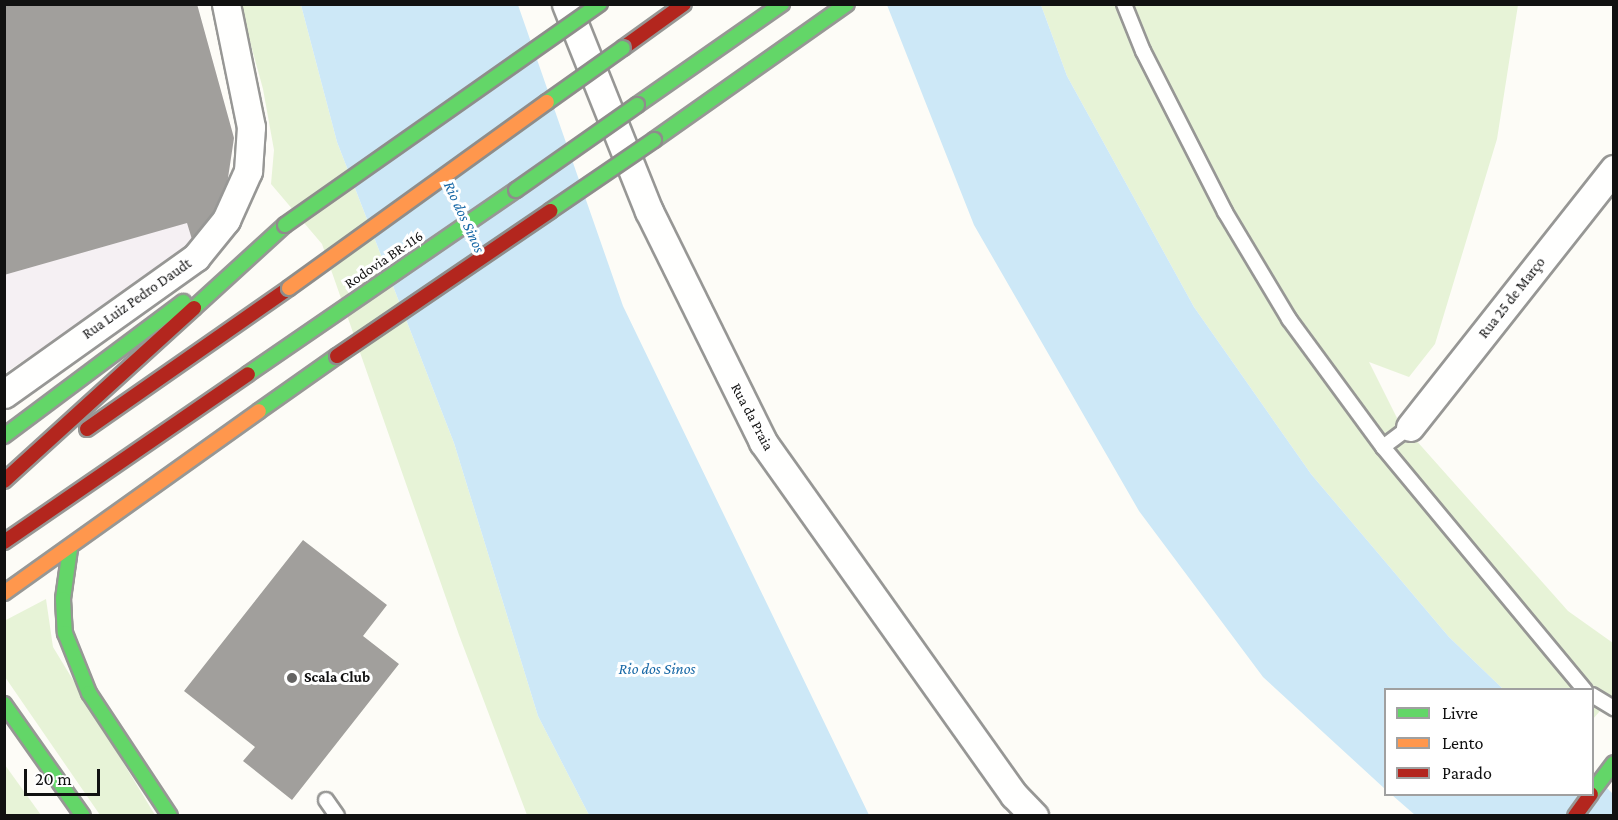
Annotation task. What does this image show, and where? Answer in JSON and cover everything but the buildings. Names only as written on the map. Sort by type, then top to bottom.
[{"type":"main road","points":[[4,436],[285,225],[600,4]]},
{"type":"main road","name":"Rodovia BR-116","points":[[4,487],[289,288],[684,4]]},
{"type":"main road","name":"Rodovia BR-116","points":[[4,542],[782,4]]},
{"type":"main road","points":[[4,593],[70,549],[227,432],[654,140],[847,4]]},
{"type":"main road","points":[[4,481],[285,225]]},
{"type":"main road","points":[[70,549],[63,599],[65,633],[88,693],[170,816]]},
{"type":"main road","points":[[6,705],[83,816]]},
{"type":"main road","points":[[1594,790],[1610,768]]},
{"type":"main road","points":[[1575,816],[1590,796]]},
{"type":"street","name":"Rua Luiz Pedro Daudt","points":[[4,394],[196,257],[226,220],[248,171],[251,127],[226,4]]},
{"type":"street","name":"Rua da Praia","points":[[566,4],[649,211],[763,442],[1014,795],[1034,816]]},
{"type":"street","name":"Rua 25 de Março","points":[[1410,427],[1614,169]]},
{"type":"lane","points":[[1124,4],[1143,51],[1237,231],[1288,319],[1383,447],[1583,688]]},
{"type":"lane","points":[[1383,447],[1410,427]]},
{"type":"lane","points":[[1594,696],[1614,708]]},
{"type":"lane","points":[[326,800],[337,816]]},
{"type":"shaded area","points":[[5,5],[197,5],[234,138],[226,191],[194,246],[5,373]]},
{"type":"green space","points":[[240,5],[301,5],[337,142],[454,443],[538,716],[589,815],[527,815],[459,635],[322,244],[271,184],[274,150],[263,89]]},
{"type":"green space","points":[[1041,5],[1518,5],[1497,139],[1435,344],[1409,377],[1369,362],[1398,420],[1568,611],[1613,643],[1613,696],[1594,718],[1594,688],[1502,688],[1449,637],[1311,474],[1194,307],[1067,76]]},
{"type":"green space","points":[[46,599],[53,647],[155,815],[100,815],[5,677],[4,621]]},
{"type":"green space","points":[[5,765],[41,815],[5,815]]},
{"type":"water","name":"Rio dos Sinos","points":[[301,5],[518,5],[623,306],[869,815],[589,815],[538,716],[454,443],[337,142]]},
{"type":"water","points":[[887,5],[1041,5],[1067,76],[1194,307],[1311,474],[1449,637],[1502,688],[1384,688],[1384,788],[1263,677],[1139,511],[974,225]]},
{"type":"water","points":[[1594,775],[1613,794],[1613,815],[1415,815],[1393,796],[1594,796]]},
{"type":"traffic: fast","points":[[285,225],[600,4]]},
{"type":"traffic: fast","points":[[637,105],[782,4]]},
{"type":"traffic: fast","points":[[654,140],[847,4]]},
{"type":"traffic: fast","points":[[547,102],[623,48]]},
{"type":"traffic: fast","points":[[516,190],[637,105]]},
{"type":"traffic: fast","points":[[550,211],[654,140]]},
{"type":"traffic: fast","points":[[248,374],[516,190]]},
{"type":"traffic: fast","points":[[194,308],[285,225]]},
{"type":"traffic: fast","points":[[4,436],[183,302]]},
{"type":"traffic: fast","points":[[259,411],[337,356]]},
{"type":"traffic: fast","points":[[70,549],[63,599],[65,633],[89,693],[170,816]]},
{"type":"traffic: fast","points":[[4,704],[83,816]]},
{"type":"traffic: fast","points":[[1594,789],[1614,763]]},
{"type":"traffic: slow","points":[[289,288],[547,102]]},
{"type":"traffic: slow","points":[[4,593],[259,411]]},
{"type":"traffic: jam","points":[[623,48],[684,4]]},
{"type":"traffic: jam","points":[[337,356],[550,211]]},
{"type":"traffic: jam","points":[[87,429],[289,288]]},
{"type":"traffic: jam","points":[[4,481],[194,308]]},
{"type":"traffic: jam","points":[[4,542],[248,374]]},
{"type":"traffic: jam","points":[[1575,816],[1590,796]]},
{"type":"place","name":"Scala Club","points":[[292,678]]}]
